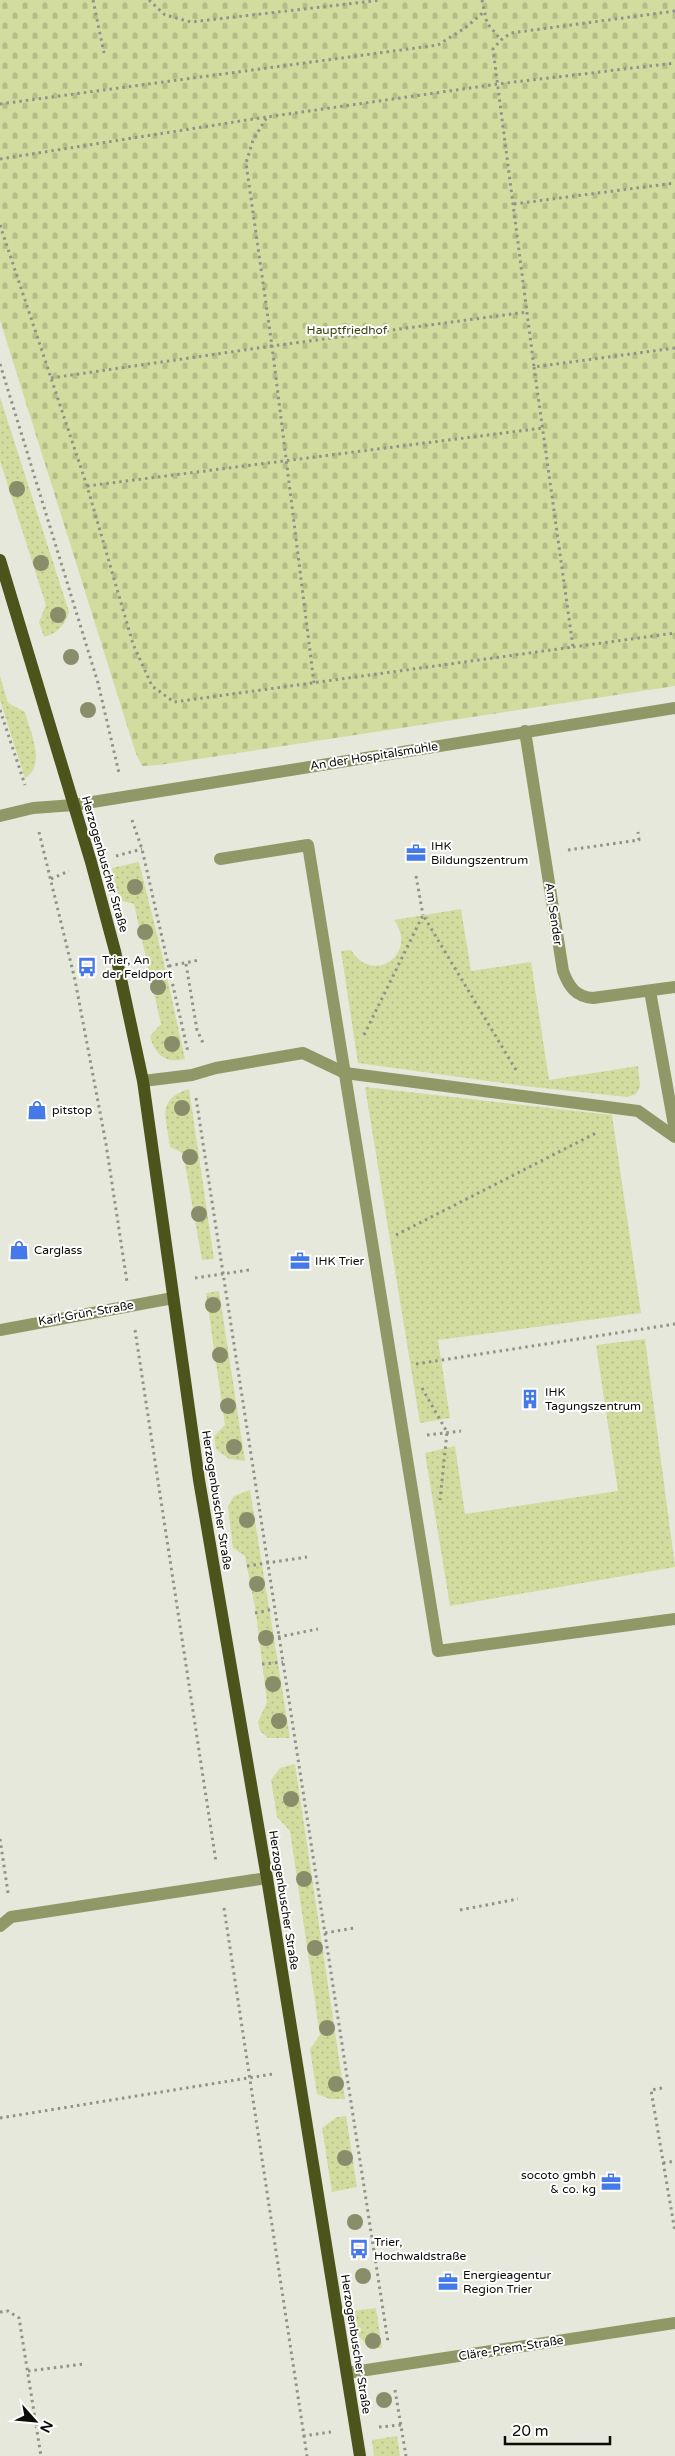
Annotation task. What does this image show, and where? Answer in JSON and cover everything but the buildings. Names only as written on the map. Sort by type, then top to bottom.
[{"type":"main road","name":"Herzogenbuscher Straße","points":[[0,560],[74,805],[115,951],[143,1081],[199,1480],[267,1878],[360,2456]]},
{"type":"street","name":"An der Hospitalsmühle","points":[[0,816],[33,808],[74,805],[675,708]]},
{"type":"street","name":"Am Sender","points":[[525,731],[562,971],[567,984],[583,997],[675,987]]},
{"type":"street","points":[[220,859],[308,845],[438,1651],[675,1619]]},
{"type":"street","points":[[650,991],[675,1131]]},
{"type":"street","points":[[143,1081],[192,1075],[216,1068],[303,1053],[345,1074],[638,1111],[675,1137]]},
{"type":"street","name":"Karl-Grün-Straße","points":[[0,1330],[173,1298]]},
{"type":"street","points":[[0,1926],[11,1917],[267,1878]]},
{"type":"street","name":"Cläre-Prem-Straße","points":[[347,2373],[675,2323]]},
{"type":"path","points":[[93,0],[104,53]]},
{"type":"path","points":[[149,0],[165,15],[191,22],[381,0]]},
{"type":"path","points":[[482,0],[487,23],[501,40]]},
{"type":"path","points":[[0,104],[438,45],[465,28],[485,11]]},
{"type":"path","points":[[573,647],[534,367],[494,49],[501,40],[511,33],[675,12]]},
{"type":"path","points":[[0,159],[267,117],[498,84],[675,62]]},
{"type":"path","points":[[267,117],[253,140],[246,162],[272,346],[314,683]]},
{"type":"path","points":[[514,204],[675,183]]},
{"type":"path","points":[[0,225],[87,486],[133,644],[152,686],[174,702],[675,634]]},
{"type":"path","points":[[51,378],[527,312]]},
{"type":"path","points":[[534,367],[675,348]]},
{"type":"path","points":[[0,364],[98,683],[125,796],[142,849],[192,1075],[406,2456]]},
{"type":"path","points":[[87,486],[543,428]]},
{"type":"path","points":[[0,710],[33,808],[75,980],[106,1144],[307,2456]]},
{"type":"path","points":[[545,853],[639,840],[638,832]]},
{"type":"path","points":[[416,876],[423,915],[532,1098]]},
{"type":"path","points":[[345,1074],[423,915]]},
{"type":"path","points":[[169,966],[199,960]]},
{"type":"path","points":[[186,964],[197,1030],[216,1068]]},
{"type":"path","points":[[373,1247],[638,1111]]},
{"type":"path","points":[[170,1281],[249,1270]]},
{"type":"path","points":[[410,1365],[675,1324]]},
{"type":"path","points":[[447,1432],[461,1431]]},
{"type":"path","points":[[247,1566],[307,1557]]},
{"type":"path","points":[[256,1612],[274,1609]]},
{"type":"path","points":[[278,1637],[318,1629]]},
{"type":"path","points":[[262,1664],[283,1662]]},
{"type":"path","points":[[0,1839],[11,1917]]},
{"type":"path","points":[[460,1910],[518,1899]]},
{"type":"path","points":[[325,1933],[354,1928]]},
{"type":"path","points":[[0,2118],[249,2079],[297,2068]]},
{"type":"path","points":[[662,2088],[651,2090],[675,2232]]},
{"type":"path","points":[[664,2163],[675,2161]]},
{"type":"path","points":[[0,2312],[8,2311],[19,2318],[41,2456]]},
{"type":"path","points":[[28,2371],[84,2364]]},
{"type":"green space","name":"Hauptfriedhof","points":[[0,0],[675,0],[675,686],[159,765],[142,766],[135,751],[0,320]]},
{"type":"green space","points":[[0,397],[69,612],[60,628],[44,637],[39,622],[46,605],[0,461]]},
{"type":"green space","points":[[0,676],[8,703],[25,712],[33,738],[36,757],[35,765],[32,772],[25,778],[0,700]]},
{"type":"green space","points":[[139,862],[185,1059],[166,1059],[158,1053],[150,1036],[161,1024],[134,904],[119,900],[112,868]]},
{"type":"green space","points":[[461,909],[471,971],[531,962],[549,1080],[638,1066],[640,1087],[636,1094],[627,1097],[524,1086],[358,1063],[341,951],[351,950],[360,960],[371,965],[381,965],[390,961],[397,954],[401,944],[400,933],[394,920]]},
{"type":"green space","points":[[365,1087],[612,1115],[641,1313],[438,1340],[450,1418],[420,1423]]},
{"type":"green space","points":[[189,1089],[214,1259],[202,1260],[183,1153],[170,1147],[167,1128],[167,1104],[178,1093]]},
{"type":"green space","points":[[219,1291],[245,1461],[229,1459],[216,1449],[214,1436],[225,1425],[206,1293]]},
{"type":"green space","points":[[645,1339],[675,1567],[450,1606],[425,1453],[455,1446],[465,1514],[618,1491],[596,1345]]},
{"type":"green space","points":[[250,1490],[290,1738],[268,1738],[260,1731],[258,1722],[267,1702],[256,1613],[245,1556],[233,1548],[228,1506],[234,1496]]},
{"type":"green space","points":[[295,1764],[345,2099],[330,2099],[317,2094],[310,2049],[320,2035],[290,1831],[277,1817],[271,1780],[280,1768]]},
{"type":"green space","points":[[346,2116],[357,2187],[332,2192],[322,2128],[337,2117]]},
{"type":"green space","points":[[376,2308],[382,2348],[369,2347],[354,2331],[351,2311]]},
{"type":"green space","points":[[397,2436],[400,2456],[374,2456],[372,2440]]},
{"type":"place","name":"IHK Bildungszentrum","points":[[416,853]]},
{"type":"place","name":"Trier, An der Feldport","points":[[87,967]]},
{"type":"place","name":"pitstop","points":[[37,1110]]},
{"type":"place","name":"Carglass","points":[[19,1250]]},
{"type":"place","name":"IHK Trier","points":[[300,1261]]},
{"type":"place","name":"IHK Tagungszentrum","points":[[530,1399]]},
{"type":"place","name":"socoto gmbh & co. kg","points":[[611,2182]]},
{"type":"place","name":"Trier, Hochwaldstraße","points":[[359,2249]]},
{"type":"place","name":"Energieagentur Region Trier","points":[[448,2282]]}]
